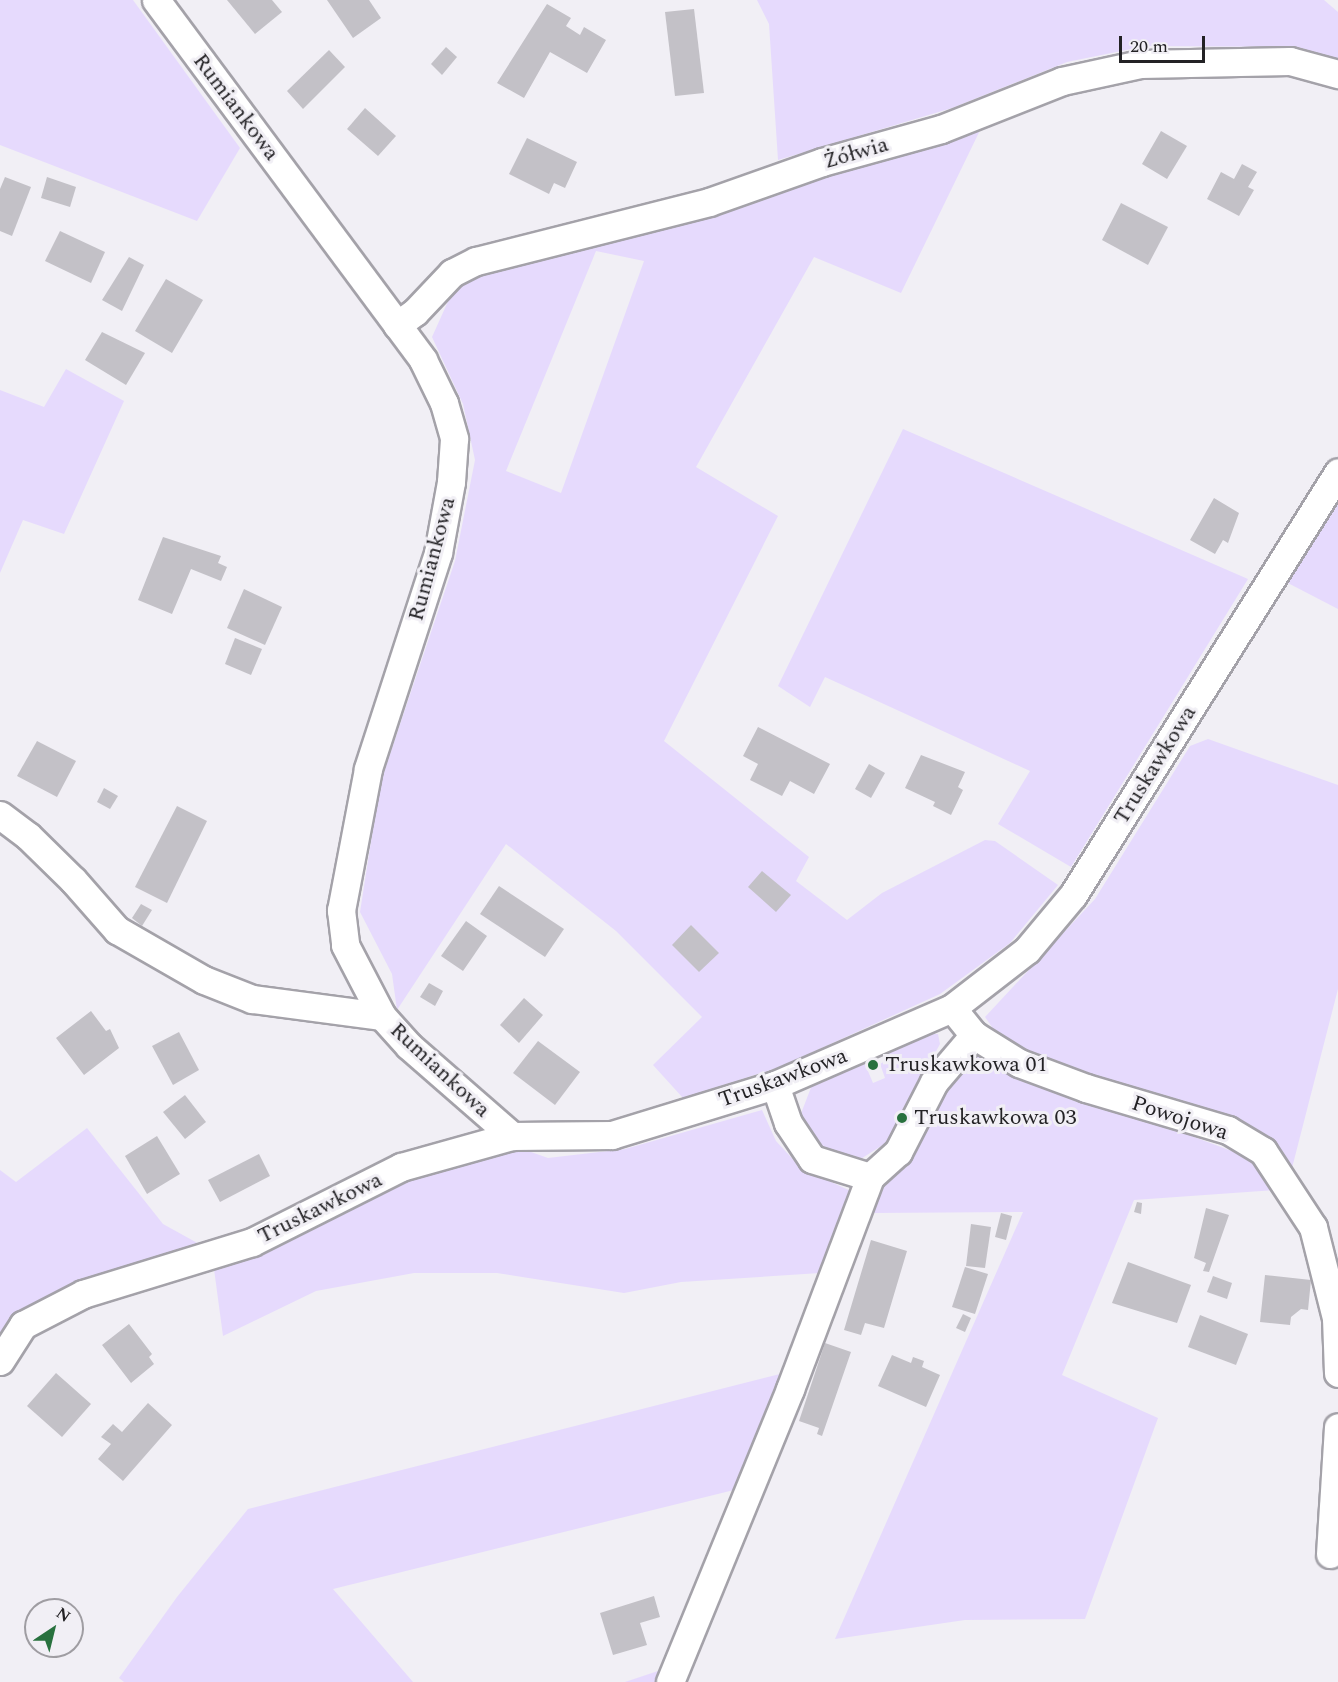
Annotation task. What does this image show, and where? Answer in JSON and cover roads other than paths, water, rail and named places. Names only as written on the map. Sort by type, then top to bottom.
[{"type":"street","name":"Rumiankowa","points":[[156,0],[423,360],[436,386],[454,439],[451,482],[438,553],[368,770],[341,910],[345,945],[382,1016],[409,1046],[512,1136]]},
{"type":"street","name":"Żółwia","points":[[397,325],[415,312],[452,273],[476,261],[709,202],[822,162],[941,129],[1062,81],[1140,64],[1290,61],[1338,74]]},
{"type":"street","name":"Truskawkowa","points":[[0,1361],[23,1325],[83,1294],[252,1242],[401,1167],[512,1136],[612,1135],[775,1084],[952,1008],[1028,950],[1073,895],[1338,472]]},
{"type":"street","points":[[0,815],[58,866],[117,930],[204,980],[252,999],[382,1016]]},
{"type":"street","name":"Powojowa","points":[[952,1008],[974,1035],[1019,1063],[1086,1088],[1228,1130],[1263,1151],[1313,1227],[1336,1318],[1338,1373]]},
{"type":"street","points":[[670,1682],[790,1389],[870,1177],[898,1152],[934,1082],[974,1035]]},
{"type":"street","points":[[775,1084],[788,1123],[812,1159],[870,1177]]},
{"type":"street","points":[[1330,1554],[1338,1427]]},
{"type":"place","name":"Truskawkowa 01","points":[[873,1065]]},
{"type":"place","name":"Truskawkowa 03","points":[[902,1118]]}]
